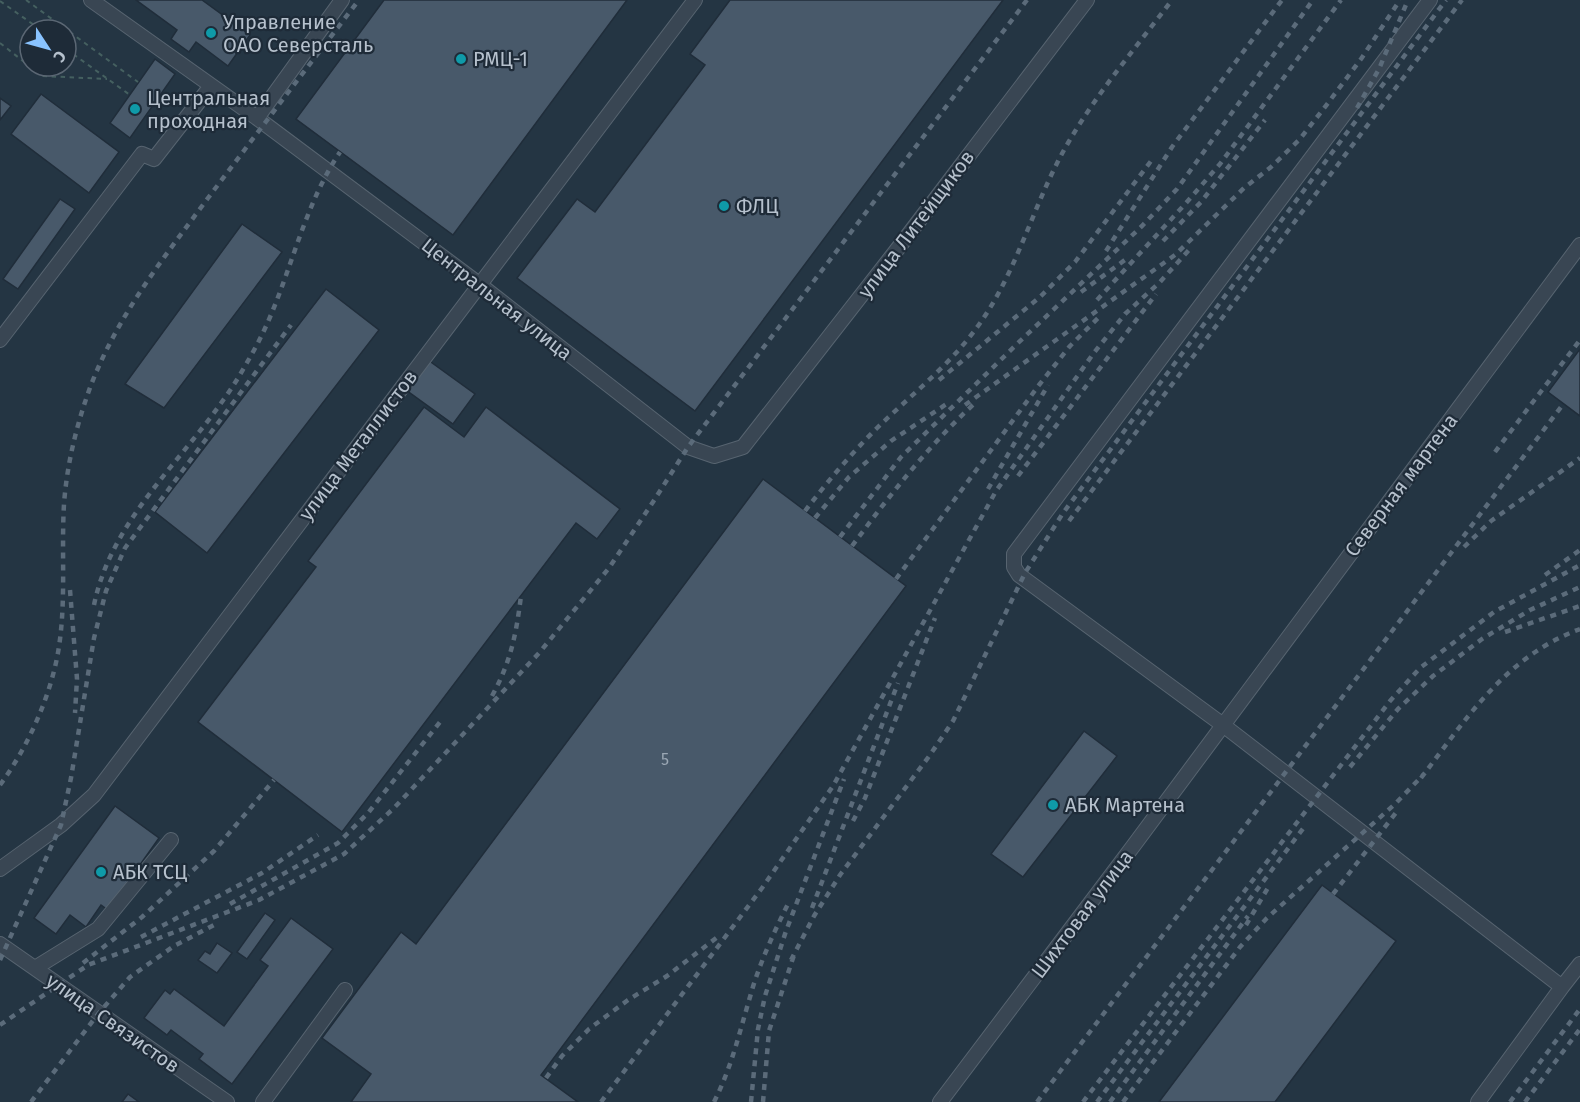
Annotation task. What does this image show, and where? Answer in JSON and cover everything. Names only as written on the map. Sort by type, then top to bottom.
[{"type":"street","name":"Центральная улица","points":[[91,0],[257,118],[479,284],[688,447],[714,456],[743,447]]},
{"type":"street","points":[[257,118],[342,0]]},
{"type":"street","name":"улица Металлистов","points":[[0,869],[61,825],[94,795],[695,0]]},
{"type":"street","name":"улица Литейщиков","points":[[743,447],[1087,0]]},
{"type":"street","points":[[1430,0],[1014,554],[1014,567],[1018,575],[1223,725],[1562,987]]},
{"type":"street","points":[[0,340],[142,154],[154,159],[211,86]]},
{"type":"street","name":"Северная мартена","points":[[1223,725],[1580,245]]},
{"type":"street","name":"Шихтовая улица","points":[[940,1102],[1223,725]]},
{"type":"street","points":[[35,968],[98,928],[171,840]]},
{"type":"street","name":"улица Связистов","points":[[0,944],[227,1102]]},
{"type":"street","points":[[1478,1102],[1580,963]]},
{"type":"street","points":[[263,1102],[345,990]]},
{"type":"path","points":[[26,0],[138,82]]},
{"type":"path","points":[[0,1],[23,18]]},
{"type":"path","points":[[0,43],[42,76],[107,79]]},
{"type":"path","points":[[78,57],[130,95]]},
{"type":"building","name":"Управление OAO Северсталь","points":[[136,0],[202,0],[250,35],[228,66],[196,42],[189,52],[171,39],[177,30]]},
{"type":"building","name":"РМЦ-1","points":[[384,0],[627,0],[453,235],[296,119]]},
{"type":"building","name":"ФЛЦ","points":[[730,0],[1003,0],[695,411],[517,278],[577,199],[595,212],[705,65],[690,54]]},
{"type":"building","name":"Центральная проходная","points":[[155,59],[175,74],[130,138],[110,123]]},
{"type":"building","points":[[41,94],[119,152],[89,193],[11,134]]},
{"type":"building","points":[[0,98],[11,106],[0,120]]},
{"type":"building","points":[[60,199],[75,209],[18,289],[3,279]]},
{"type":"building","points":[[242,224],[282,252],[164,408],[125,384]]},
{"type":"building","points":[[326,289],[379,330],[207,553],[155,512]]},
{"type":"building","points":[[1580,349],[1580,416],[1548,392]]},
{"type":"building","points":[[428,360],[475,394],[453,424],[406,390]]},
{"type":"building","points":[[424,407],[464,437],[486,407],[620,509],[597,539],[576,523],[342,832],[198,722],[316,567],[308,561]]},
{"type":"building","points":[[763,479],[906,586],[541,1075],[578,1102],[351,1102],[371,1074],[322,1038],[401,932],[416,944]]},
{"type":"building","name":"АБК Мартена","points":[[1084,731],[1117,756],[1023,877],[991,854]]},
{"type":"building","name":"АБК ТСЦ","points":[[115,806],[159,838],[108,910],[101,905],[86,927],[70,915],[56,934],[34,918]]},
{"type":"building","points":[[1322,885],[1396,941],[1275,1102],[1159,1102]]},
{"type":"building","points":[[265,913],[275,920],[247,959],[237,952]]},
{"type":"building","points":[[291,918],[333,949],[232,1084],[199,1059],[203,1054],[171,1030],[167,1035],[144,1018],[165,990],[170,994],[174,989],[224,1026],[268,966],[260,960]]},
{"type":"building","points":[[217,943],[232,953],[217,973],[198,960],[205,951],[210,954]]},
{"type":"building","points":[[128,1094],[139,1102],[122,1102]]},
{"type":"railway","points":[[0,785],[19,756],[35,724],[53,675],[62,620],[63,523],[68,473],[81,414],[102,359],[143,287],[359,0]]},
{"type":"railway","points":[[0,1025],[88,965],[259,900],[344,854],[394,808],[539,653],[609,568],[688,447],[1027,0]]},
{"type":"railway","points":[[805,511],[857,448],[943,367],[978,326],[1004,282],[1045,189],[1079,124],[1172,0]]},
{"type":"railway","points":[[1106,251],[1172,147],[1282,0]]},
{"type":"railway","points":[[840,537],[901,457],[1142,226],[1177,189],[1313,0]]},
{"type":"railway","points":[[1097,300],[1220,164],[1341,0]]},
{"type":"railway","points":[[965,405],[1175,255],[1244,188],[1271,167],[1300,139],[1328,103],[1361,59],[1400,0]]},
{"type":"railway","points":[[1357,108],[1379,69],[1408,0]]},
{"type":"railway","points":[[791,960],[814,916],[840,875],[953,721],[1025,573],[1063,513],[1446,0]]},
{"type":"railway","points":[[1069,521],[1462,0]]},
{"type":"railway","points":[[1163,241],[1201,202],[1265,120]]},
{"type":"railway","points":[[94,605],[103,575],[130,521],[224,399],[253,352],[276,302],[314,200],[340,152]]},
{"type":"railway","points":[[939,380],[1040,297],[1075,262],[1151,161]]},
{"type":"railway","points":[[601,1102],[762,888],[833,786],[996,491],[1093,354],[1125,314],[1160,282],[1189,250]]},
{"type":"railway","points":[[1081,292],[1129,257]]},
{"type":"railway","points":[[1018,476],[1156,294]]},
{"type":"railway","points":[[896,579],[1039,385],[1070,346],[1099,317]]},
{"type":"railway","points":[[0,960],[61,825],[94,638],[106,591],[125,548],[291,325]]},
{"type":"railway","points":[[1495,452],[1580,340]]},
{"type":"railway","points":[[988,489],[1048,385]]},
{"type":"railway","points":[[815,518],[849,477],[891,441],[948,403]]},
{"type":"railway","points":[[852,546],[910,472],[941,436],[975,403]]},
{"type":"railway","points":[[1037,1102],[1564,403]]},
{"type":"railway","points":[[1464,547],[1491,521],[1580,458]]},
{"type":"railway","points":[[1545,575],[1580,550]]},
{"type":"railway","points":[[1083,1102],[1390,701],[1420,668],[1494,612],[1580,565]]},
{"type":"railway","points":[[1350,767],[1398,709],[1433,676],[1482,639],[1530,610],[1580,587]]},
{"type":"railway","points":[[70,590],[77,679],[75,713]]},
{"type":"railway","points":[[492,696],[512,648],[521,596]]},
{"type":"railway","points":[[1505,632],[1580,606]]},
{"type":"railway","points":[[853,821],[865,798],[935,618]]},
{"type":"railway","points":[[1421,778],[1472,712],[1509,673],[1554,641],[1580,629]]},
{"type":"railway","points":[[812,908],[898,683]]},
{"type":"railway","points":[[230,904],[338,843],[368,813],[440,722]]},
{"type":"railway","points":[[1123,1102],[1240,947],[1267,918],[1395,804],[1425,773]]},
{"type":"railway","points":[[751,1102],[758,1029],[765,996],[786,931],[844,779]]},
{"type":"railway","points":[[83,963],[142,917],[214,851],[274,780]]},
{"type":"railway","points":[[1333,894],[1398,810]]},
{"type":"railway","points":[[1097,1102],[1305,826]]},
{"type":"railway","points":[[141,937],[262,873],[318,835]]},
{"type":"railway","points":[[1246,925],[1269,886]]},
{"type":"railway","points":[[714,1102],[730,1063],[758,972],[789,902]]},
{"type":"railway","points":[[1110,1102],[1248,916]]},
{"type":"railway","points":[[31,1102],[98,1014],[130,977],[174,946],[214,925]]},
{"type":"railway","points":[[546,1078],[562,1056],[589,1029],[628,1000],[667,976],[720,935]]},
{"type":"railway","points":[[763,1102],[769,1031],[795,952]]},
{"type":"railway","points":[[1510,1102],[1580,1009]]},
{"type":"railway","points":[[1525,1102],[1580,1029]]},
{"type":"place","name":"Управление OAO Северсталь","points":[[211,33]]},
{"type":"place","name":"РМЦ-1","points":[[461,59]]},
{"type":"place","name":"Центральная проходная","points":[[135,109]]},
{"type":"place","name":"ФЛЦ","points":[[724,206]]},
{"type":"place","name":"АБК Мартена","points":[[1053,805]]},
{"type":"place","name":"АБК ТСЦ","points":[[101,872]]}]
